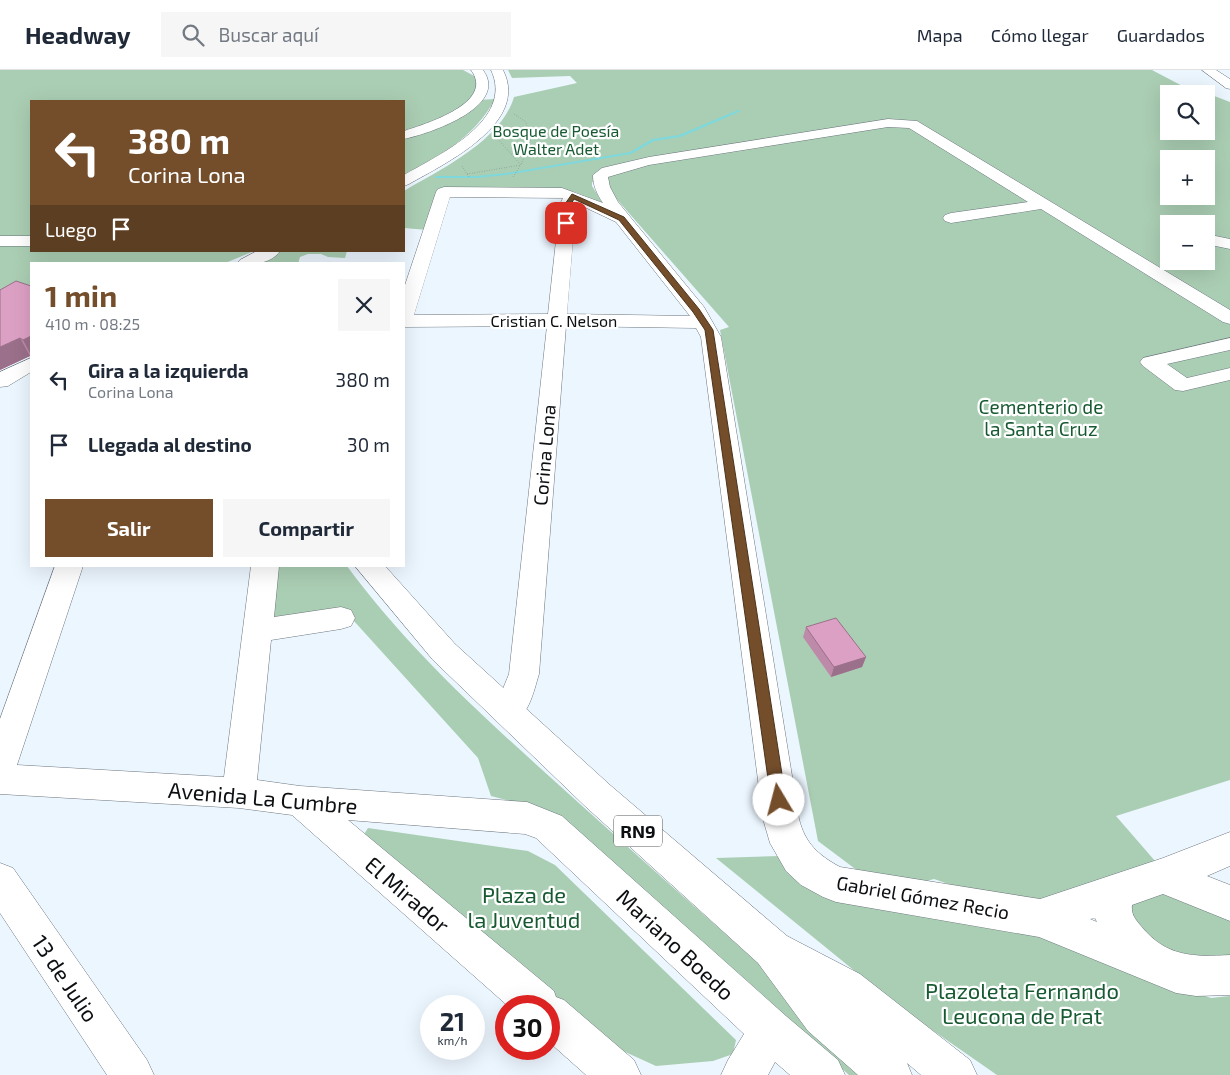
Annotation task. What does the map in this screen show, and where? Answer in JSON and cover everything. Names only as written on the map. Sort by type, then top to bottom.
[{"type":"main road","points":[[405,135],[444,122],[470,106],[478,98],[481,90],[482,79],[477,70]]},
{"type":"main road","points":[[405,180],[468,142],[486,127],[498,109],[504,86],[498,70]]},
{"type":"main road","points":[[1208,70],[1230,85]]},
{"type":"main road","points":[[1225,70],[1230,71]]},
{"type":"main road","points":[[622,219],[605,194],[601,183],[601,175],[607,171],[649,161],[896,123],[917,126],[1230,318]]},
{"type":"main road","name":"Gabriel Gómez Recio","points":[[405,313],[444,192],[554,192],[572,196],[622,219],[704,322],[711,337],[781,819],[791,848],[799,860],[812,873],[836,884],[1040,918],[1177,973]]},
{"type":"main road","name":"Corina Lona","points":[[506,710],[513,703],[524,674],[568,204],[572,196]]},
{"type":"main road","points":[[951,218],[1044,204]]},
{"type":"main road","points":[[1215,227],[1230,228]]},
{"type":"main road","points":[[0,241],[30,241]]},
{"type":"main road","points":[[1215,241],[1230,244]]},
{"type":"main road","points":[[250,262],[269,252]]},
{"type":"main road","name":"Cristian C. Nelson","points":[[405,321],[557,320],[704,322]]},
{"type":"main road","points":[[1230,344],[1150,362],[1183,384],[1230,374]]},
{"type":"main road","points":[[0,382],[30,365]]},
{"type":"main road","points":[[0,382],[30,370]]},
{"type":"main road","points":[[0,765],[69,567]]},
{"type":"main road","points":[[239,793],[264,567]]},
{"type":"main road","name":"RN9","points":[[370,567],[444,652],[598,796],[772,949],[823,1016],[890,1075]]},
{"type":"main road","points":[[258,630],[341,618]]},
{"type":"main road","name":"Avenida La Cumbre","points":[[0,779],[239,793],[300,801],[527,818]]},
{"type":"main road","name":"El Mirador","points":[[300,801],[526,995]]},
{"type":"main road","name":"Mariano Boedo","points":[[527,818],[549,828],[771,1031],[822,1075]]},
{"type":"main road","name":"Gabriel Gómez Recio","points":[[1040,918],[1163,876],[1230,849]]},
{"type":"main road","points":[[1163,876],[1230,903]]},
{"type":"main road","name":"13 de Julio","points":[[0,881],[132,1075]]},
{"type":"main road","points":[[1117,892],[1112,913],[1124,937],[1151,961],[1177,973],[1214,976],[1230,975]]},
{"type":"main road","name":"RN9","points":[[772,949],[846,988],[955,1075]]},
{"type":"main road","points":[[560,1024],[619,1075]]},
{"type":"main road","points":[[743,1075],[771,1031]]},
{"type":"path","points":[[498,109],[516,115],[526,122],[530,141],[516,174]]},
{"type":"path","points":[[486,127],[520,165]]},
{"type":"path","points":[[467,174],[520,165]]},
{"type":"green space","points":[[0,70],[463,70],[478,78],[478,100],[495,99],[487,113],[466,135],[443,153],[405,176],[405,100],[30,100],[30,252],[252,252],[228,262],[30,262],[30,301],[0,308]]},
{"type":"green space","points":[[508,70],[1152,70],[1180,85],[1160,85],[1160,140],[1215,140],[1215,96],[1230,102],[1230,780],[1116,816],[1162,869],[1015,907],[934,879],[886,892],[818,841],[720,330],[729,327],[606,187],[592,182],[592,186],[603,203],[575,192],[558,189],[441,191],[427,230],[405,228],[405,190],[452,163],[483,140],[497,127],[507,113],[514,97],[577,83],[570,76],[512,78]]},
{"type":"green space","points":[[277,252],[347,252],[345,258],[308,254],[300,257],[299,262],[257,262]]},
{"type":"green space","points":[[271,567],[348,567],[428,662],[487,720],[886,1075],[849,1075],[585,841],[537,808],[491,796],[478,758],[344,610],[266,620]]},
{"type":"green space","name":"Plaza de la Juventud","points":[[368,828],[528,851],[555,865],[736,1040],[733,1054],[713,1061],[656,1066],[612,1046],[560,1003],[560,995],[550,995],[361,839]]},
{"type":"green space","name":"Plazoleta Fernando Leucona de Prat","points":[[780,856],[1032,928],[1155,979],[1211,998],[1230,996],[1230,1075],[997,1075],[899,1007],[716,858]]},
{"type":"green space","points":[[1149,889],[1230,917],[1230,962],[1179,963],[1124,924],[1129,897]]},
{"type":"building","points":[[16,281],[30,286],[30,336],[23,340],[20,338],[0,347],[0,290]]},
{"type":"building","points":[[836,618],[866,657],[834,667],[806,627]]},
{"type":"waterway","points":[[436,177],[477,177],[506,174],[631,153],[653,140],[680,136],[739,111]]},
{"type":"route","points":[[566,223],[568,204],[572,196],[622,219],[697,311],[709,330],[779,800]]},
{"type":"park label","name":"Bosque de Poesía Walter Adet","points":[[556,139]]},
{"type":"park label","name":"Cementerio de la Santa Cruz","points":[[1041,417]]}]
